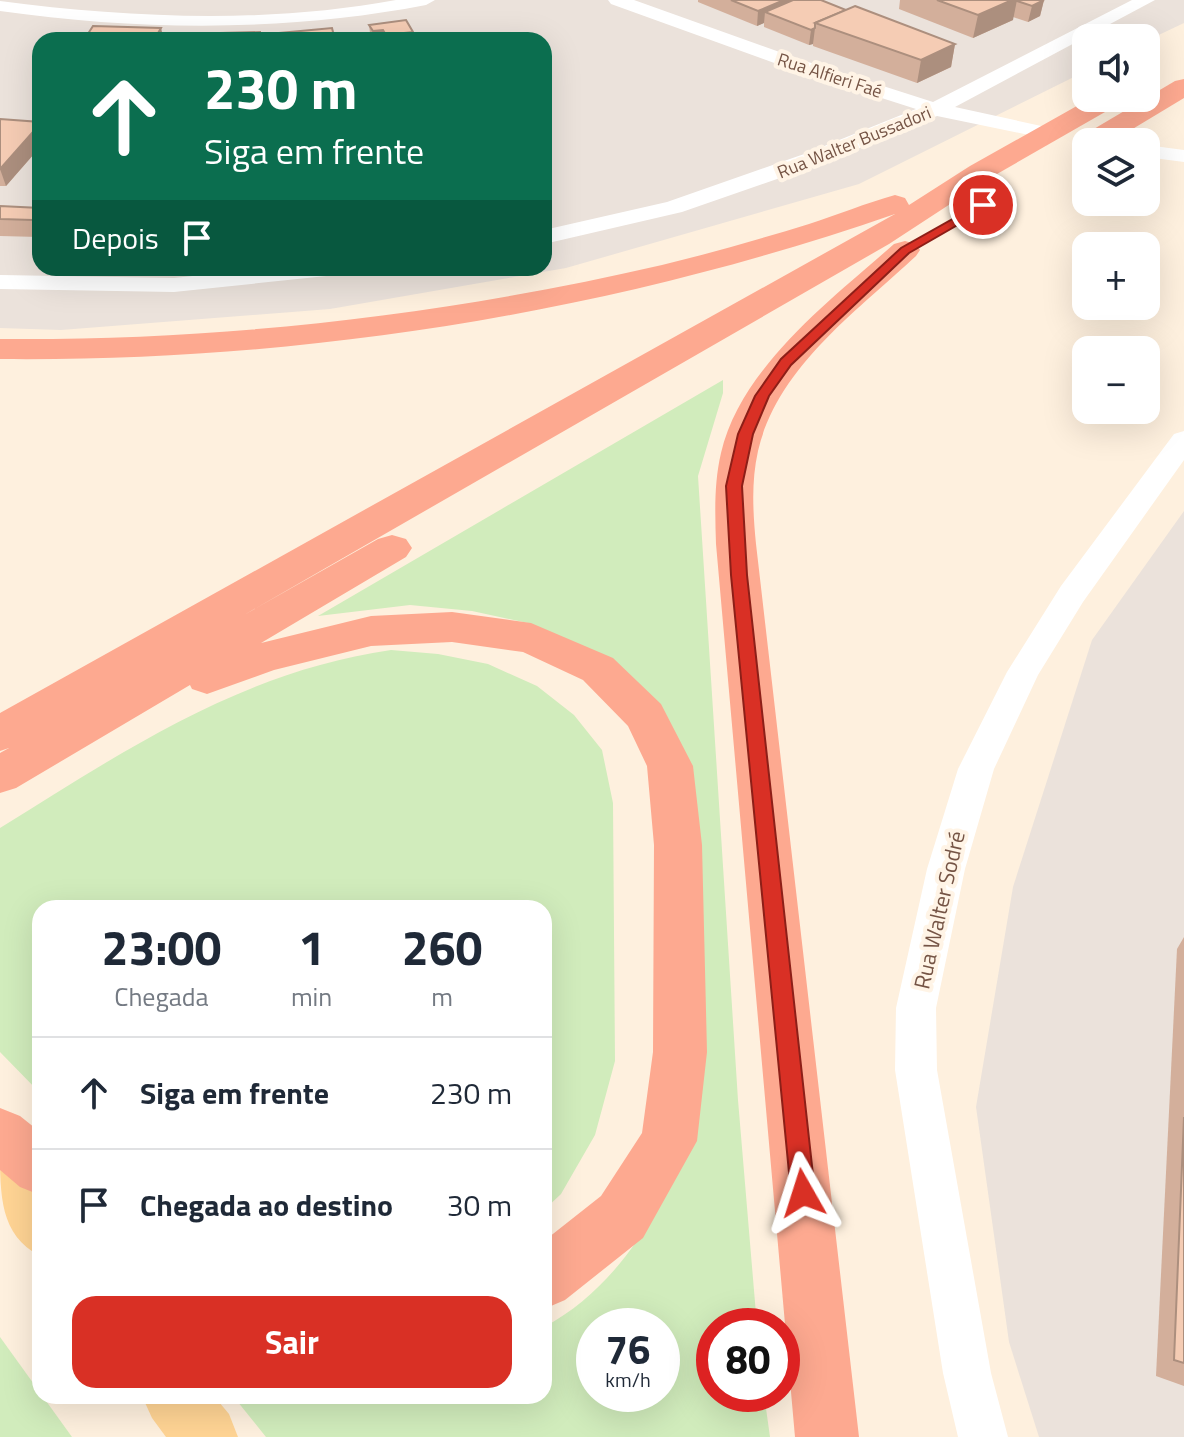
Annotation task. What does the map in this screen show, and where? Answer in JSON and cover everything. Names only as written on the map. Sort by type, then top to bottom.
[{"type":"highway","points":[[1116,128],[1184,87]]},
{"type":"highway","points":[[0,734],[878,238],[980,172],[1085,112]]},
{"type":"highway","points":[[0,349],[210,342],[372,327],[531,303],[720,260],[845,222],[980,172]]},
{"type":"highway","points":[[0,775],[957,220]]},
{"type":"highway","points":[[827,1437],[736,544],[734,486],[745,434],[762,396],[786,362],[905,250]]},
{"type":"highway","points":[[99,717],[265,657],[371,631],[452,627],[531,638],[598,669],[645,716],[670,766],[678,845],[680,1052],[669,1141],[622,1217],[552,1273]]},
{"type":"highway","points":[[0,1135],[32,1161]]},
{"type":"main road","points":[[0,1176],[32,1217]]},
{"type":"main road","points":[[180,1404],[206,1437]]},
{"type":"street","points":[[0,6],[114,19],[259,18],[395,6],[426,0]]},
{"type":"street","name":"Rua Alfieri Faé","points":[[617,0],[795,64],[935,109],[1048,133]]},
{"type":"street","name":"Rua Walter Bussadori","points":[[552,235],[674,207],[747,184],[935,109],[1146,0]]},
{"type":"street","points":[[1160,153],[1184,156]]},
{"type":"street","points":[[0,282],[174,285],[260,276]]},
{"type":"street","name":"Rua Walter Sodré","points":[[983,1437],[967,1373],[916,1070],[916,1008],[946,869],[976,769],[1023,672],[1072,594],[1184,440]]},
{"type":"shaded area","points":[[0,0],[1184,0],[1184,23],[1160,34],[1160,24],[1072,24],[1072,78],[859,184],[552,270],[552,32],[32,32],[32,276],[520,276],[330,309],[61,330],[0,328]]},
{"type":"shaded area","points":[[1184,511],[1184,1437],[1039,1437],[1009,1342],[976,1107],[1013,887],[1092,640]]},
{"type":"green space","points":[[723,380],[723,393],[698,476],[738,1100],[755,1308],[696,1308],[696,1412],[767,1412],[770,1437],[266,1437],[239,1404],[552,1404],[552,1322],[580,1303],[611,1274],[660,1204],[679,767],[528,623],[472,611],[410,605],[318,616]]},
{"type":"green space","points":[[391,650],[438,654],[488,664],[537,686],[574,715],[602,750],[613,803],[615,1061],[595,1135],[561,1194],[552,1202],[552,900],[32,900],[32,1085],[0,1052],[0,828],[93,770],[186,718],[284,676]]},
{"type":"green space","points":[[0,1337],[32,1381],[32,1404],[48,1404],[72,1437],[0,1437]]},
{"type":"building","points":[[731,0],[784,0],[758,11]]},
{"type":"building","points":[[793,0],[821,0],[846,10],[815,23],[815,28],[811,30],[765,12]]},
{"type":"building","points":[[937,0],[1012,0],[978,15]]},
{"type":"building","points":[[1017,0],[1044,0],[1032,6]]},
{"type":"building","points":[[855,6],[955,44],[921,60],[815,23]]},
{"type":"building","points":[[406,20],[413,32],[373,31],[369,25]]},
{"type":"building","points":[[93,26],[161,28],[159,32],[89,32]]},
{"type":"building","points":[[332,28],[333,32],[290,32]]},
{"type":"building","points":[[0,119],[32,121],[32,133],[0,169]]},
{"type":"building","points":[[0,206],[32,208],[32,220],[0,219]]},
{"type":"building","points":[[1184,1117],[1184,1363],[1174,1360]]},
{"type":"route","points":[[803,1193],[739,575],[734,486],[745,434],[762,396],[786,362],[905,250],[983,205]]}]
